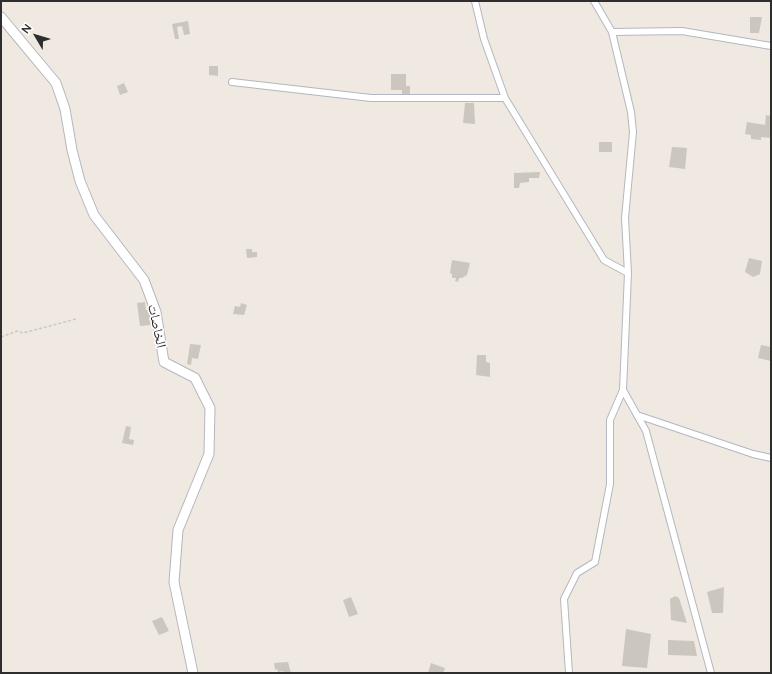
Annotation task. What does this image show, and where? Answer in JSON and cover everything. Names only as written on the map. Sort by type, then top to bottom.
[{"type":"street","points":[[475,1],[484,39],[505,98],[604,260],[628,273]]},
{"type":"street","points":[[569,673],[564,599],[577,573],[595,562],[610,484],[610,420],[623,390],[628,273],[625,218],[633,132],[631,112],[612,32],[594,1]]},
{"type":"street","name":"الخاصات","points":[[1,17],[56,83],[65,109],[72,150],[80,181],[94,215],[144,280],[156,312],[164,362],[195,378],[210,408],[209,454],[178,530],[174,582],[193,673]]},
{"type":"street","points":[[612,32],[682,31],[771,46]]},
{"type":"street","points":[[232,82],[371,98],[505,98]]},
{"type":"street","points":[[623,390],[646,431],[711,673]]},
{"type":"street","points":[[637,415],[753,454],[771,458]]},
{"type":"path","points":[[1,337],[17,331],[23,333],[76,319]]},
{"type":"building","points":[[750,17],[762,17],[759,33],[750,33]]},
{"type":"building","points":[[188,21],[190,34],[184,35],[182,26],[177,27],[179,39],[175,39],[172,24]]},
{"type":"building","points":[[209,66],[218,66],[218,76],[209,75]]},
{"type":"building","points":[[391,74],[406,74],[406,86],[410,86],[410,95],[402,95],[402,90],[391,90]]},
{"type":"building","points":[[124,83],[128,92],[120,95],[117,86]]},
{"type":"building","points":[[465,103],[474,103],[475,124],[463,123]]},
{"type":"building","points":[[766,115],[771,116],[771,138],[761,137],[761,140],[751,139],[751,135],[745,134],[747,122],[765,125]]},
{"type":"building","points":[[599,142],[612,142],[612,152],[599,152]]},
{"type":"building","points":[[672,147],[687,148],[685,169],[669,167]]},
{"type":"building","points":[[540,172],[539,178],[529,178],[529,182],[520,183],[519,188],[514,188],[514,173]]},
{"type":"building","points":[[246,249],[252,249],[252,252],[257,252],[257,257],[247,258]]},
{"type":"building","points":[[749,258],[762,261],[760,274],[753,277],[745,272]]},
{"type":"building","points":[[452,260],[470,263],[467,275],[459,278],[458,282],[455,281],[456,278],[452,278],[452,274],[450,273]]},
{"type":"building","points":[[145,302],[146,310],[150,310],[152,325],[140,326],[137,303]]},
{"type":"building","points":[[241,303],[247,305],[244,315],[233,314],[235,306],[240,307]]},
{"type":"building","points":[[190,344],[201,345],[198,359],[192,358],[191,365],[187,364]]},
{"type":"building","points":[[761,345],[771,347],[771,361],[758,358]]},
{"type":"building","points":[[477,355],[486,355],[486,362],[490,363],[490,377],[476,375]]},
{"type":"building","points":[[126,426],[131,427],[129,439],[134,440],[133,445],[122,443]]},
{"type":"building","points":[[724,587],[723,613],[712,613],[707,592]]},
{"type":"building","points":[[675,596],[679,598],[687,623],[671,620],[670,599]]},
{"type":"building","points":[[351,597],[358,614],[349,617],[343,600]]},
{"type":"building","points":[[162,617],[169,631],[159,635],[152,621]]},
{"type":"building","points":[[626,629],[651,634],[647,668],[622,666]]},
{"type":"building","points":[[668,640],[694,641],[697,656],[668,655]]},
{"type":"building","points":[[288,662],[291,673],[283,673],[283,671],[278,672],[277,669],[275,670],[274,663]]},
{"type":"building","points":[[431,663],[445,668],[443,673],[428,673]]}]
